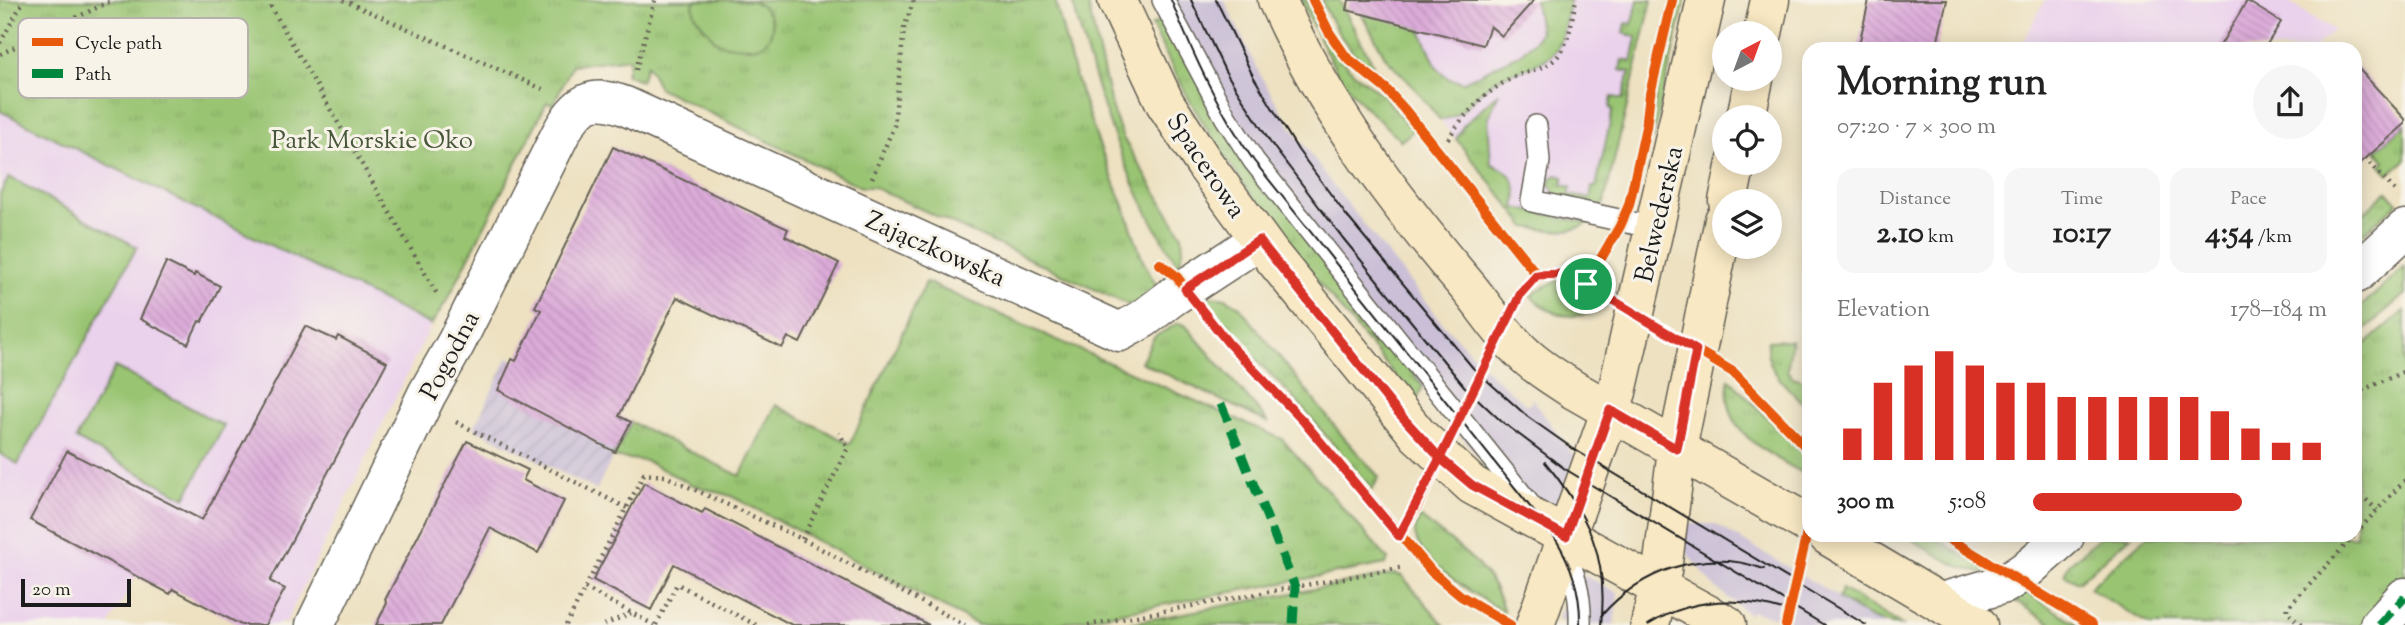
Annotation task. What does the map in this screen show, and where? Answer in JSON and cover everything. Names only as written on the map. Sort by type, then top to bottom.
[{"type":"main road","name":"Spacerowa","points":[[1117,0],[1165,103],[1206,166],[1259,240],[1394,408],[1440,458],[1472,485],[1558,537],[1659,587],[1727,625]]},
{"type":"main road","points":[[1277,0],[1302,53],[1343,125],[1403,208],[1527,357],[1557,379],[1802,520]]},
{"type":"main road","name":"Belwederska","points":[[1535,625],[1558,537],[1610,410],[1622,371],[1706,0]]},
{"type":"main road","points":[[1766,21],[1770,0]]},
{"type":"main road","points":[[1650,625],[1659,587],[1677,449],[1716,259]]},
{"type":"main road","points":[[1838,542],[1978,625]]},
{"type":"street","name":"Zajączkowska","points":[[598,99],[625,106],[1120,332],[1259,240]]},
{"type":"street","name":"Pogodna","points":[[315,625],[437,406],[456,343],[565,126],[588,101],[598,99]]},
{"type":"street","points":[[2362,267],[2404,215]]},
{"type":"street","points":[[1941,602],[2005,583],[2026,570],[2058,542]]},
{"type":"street","points":[[2379,625],[2405,597]]},
{"type":"lane","points":[[1163,0],[1226,118],[1254,161],[1558,537],[1575,578],[1580,625]]},
{"type":"lane","points":[[1536,126],[1539,161],[1532,201],[1655,228]]},
{"type":"path","points":[[0,43],[24,0]]},
{"type":"path","points":[[75,18],[113,0]]},
{"type":"path","points":[[267,0],[439,298]]},
{"type":"path","points":[[343,0],[549,92]]},
{"type":"path","points":[[635,72],[655,0]]},
{"type":"path","points":[[871,181],[894,126],[904,28],[914,0]]},
{"type":"path","points":[[1448,139],[1458,122],[1498,86],[1515,76],[1544,67],[1558,56],[1566,38],[1576,0]]},
{"type":"path","points":[[0,54],[18,45]]},
{"type":"path","points":[[2365,158],[2404,215]]},
{"type":"path","points":[[2362,390],[2405,371]]},
{"type":"path","points":[[437,406],[627,508]]},
{"type":"path","points":[[802,539],[848,447],[839,433]]},
{"type":"path","points":[[566,625],[645,474],[665,476],[802,539],[965,625]]},
{"type":"path","points":[[2362,526],[2405,480]]},
{"type":"path","points":[[2362,496],[2377,510]]},
{"type":"path","points":[[2301,625],[2287,612],[2287,608],[2348,542]]},
{"type":"path","points":[[1087,625],[1404,567]]},
{"type":"path","points":[[585,588],[655,625],[677,584],[756,625]]},
{"type":"path","points":[[604,625],[631,613]]},
{"type":"shaded area","points":[[1161,0],[1224,0],[1260,75],[1288,122],[1328,179],[1444,325],[1491,374],[1526,405],[1532,403],[1531,397],[1575,457],[1556,510],[1488,473],[1489,470],[1257,180]]},
{"type":"shaded area","points":[[1354,0],[1652,0],[1604,203],[1579,229],[1565,232],[1526,227],[1413,86],[1386,58]]},
{"type":"shaded area","points":[[2045,0],[2285,0],[2334,30],[2321,42],[2023,42]]},
{"type":"shaded area","points":[[0,111],[431,325],[285,624],[279,622],[278,625],[241,625],[174,589],[170,594],[136,576],[109,625],[0,625]]},
{"type":"shaded area","points":[[508,357],[631,422],[596,490],[474,428]]},
{"type":"shaded area","points":[[1687,524],[1715,524],[1886,625],[1801,625],[1751,611],[1750,615],[1716,588],[1681,544]]},
{"type":"shaded area","points":[[1583,576],[1618,593],[1614,625],[1565,625],[1563,621],[1557,620],[1570,592]]},
{"type":"green space","name":"Park Morskie Oko","points":[[0,0],[1055,0],[1074,73],[1098,142],[1143,261],[1158,289],[1131,306],[873,187],[861,187],[659,88],[647,64],[641,81],[626,74],[630,58],[572,65],[553,105],[547,102],[449,297],[431,325],[0,111]]},
{"type":"green space","points":[[694,0],[753,1],[769,15],[771,33],[760,46],[740,47],[720,43],[698,19],[693,8]]},
{"type":"green space","points":[[1072,0],[1087,0],[1112,109],[1123,138],[1182,235],[1183,251],[1179,266],[1128,171],[1103,104]]},
{"type":"green space","points":[[1300,0],[1306,0],[1323,37],[1334,53],[1355,74],[1384,96],[1413,131],[1401,141],[1361,103],[1338,75]]},
{"type":"green space","points":[[1321,0],[1339,0],[1373,64],[1369,67],[1347,45]]},
{"type":"green space","points":[[1354,0],[1408,0],[1437,68],[1449,79],[1464,82],[1520,54],[1534,41],[1540,32],[1535,0],[1570,0],[1562,34],[1554,52],[1541,62],[1491,83],[1461,111],[1440,120],[1386,58]]},
{"type":"green space","points":[[1638,0],[1652,0],[1604,203],[1602,207],[1558,197],[1549,185],[1551,178],[1557,175],[1564,177],[1562,185],[1571,187],[1569,195],[1590,199],[1592,187],[1596,187],[1613,109],[1610,108],[1612,97],[1623,99],[1630,72],[1620,70],[1622,60],[1632,62],[1637,37],[1624,33],[1626,23],[1632,24]]},
{"type":"green space","points":[[1677,0],[1685,0],[1651,139],[1656,95]]},
{"type":"green space","points":[[1163,20],[1423,387],[1416,401],[1299,258],[1217,145],[1182,86],[1152,25]]},
{"type":"green space","points":[[1499,92],[1488,118],[1491,164],[1505,171],[1513,180],[1517,193],[1515,208],[1589,223],[1566,230],[1526,227],[1456,139],[1463,126]]},
{"type":"green space","points":[[2405,124],[2405,160],[2389,174],[2381,165],[2385,161],[2376,150]]},
{"type":"green space","points":[[9,177],[137,247],[18,464],[0,454],[0,194]]},
{"type":"green space","points":[[2387,191],[2398,203],[2362,235],[2362,214]]},
{"type":"green space","points":[[2405,267],[2405,294],[2362,332],[2362,306]]},
{"type":"green space","points":[[1557,281],[1573,285],[1605,305],[1586,314],[1566,316],[1547,309],[1531,296]]},
{"type":"green space","points":[[926,282],[1282,439],[1388,559],[1386,564],[1052,625],[978,625],[731,496],[693,485],[646,461],[613,457],[631,422],[740,476],[776,405],[850,444]]},
{"type":"green space","points":[[1213,296],[1226,298],[1239,306],[1345,439],[1379,477],[1372,490],[1291,395],[1235,338],[1203,300]]},
{"type":"green space","points":[[2405,310],[2405,625],[2150,625],[2089,588],[2141,542],[2362,542],[2362,348]]},
{"type":"green space","points":[[1178,323],[1185,325],[1269,423],[1141,362],[1154,337]]},
{"type":"green space","points":[[1792,340],[1787,371],[1793,377],[1802,380],[1802,402],[1774,370],[1769,361],[1768,341]]},
{"type":"green space","points":[[115,367],[224,426],[185,498],[76,439]]},
{"type":"green space","points":[[1729,379],[1802,453],[1802,473],[1751,440],[1732,415],[1728,398]]},
{"type":"green space","points":[[1420,517],[1481,568],[1498,595],[1504,612],[1451,578],[1426,555],[1415,532]]},
{"type":"green space","points":[[1915,542],[1941,542],[1991,572],[1968,569],[1936,555]]},
{"type":"green space","points":[[2094,542],[2124,542],[2078,582],[2064,574],[2069,564]]},
{"type":"green space","points":[[1395,574],[1402,576],[1444,625],[1120,625]]},
{"type":"green space","points":[[1842,589],[1902,625],[1877,620],[1839,599]]},
{"type":"green space","points":[[2023,591],[2079,625],[2053,625],[2012,599]]},
{"type":"building","points":[[1349,0],[1534,0],[1502,36],[1490,26],[1483,45],[1347,10]]},
{"type":"building","points":[[1869,0],[1947,0],[1938,42],[1860,42]]},
{"type":"building","points":[[2247,1],[2281,22],[2268,42],[2222,42]]},
{"type":"building","points":[[2362,72],[2405,119],[2405,124],[2362,162]]},
{"type":"building","points":[[613,147],[788,229],[785,236],[839,263],[800,343],[788,337],[782,348],[677,297],[619,416],[631,422],[615,452],[498,390],[512,359],[516,361],[541,310],[535,307]]},
{"type":"building","points":[[166,262],[220,286],[188,344],[140,319]]},
{"type":"building","points":[[305,326],[336,340],[338,336],[387,362],[270,581],[285,589],[265,625],[241,625],[173,589],[170,594],[30,520],[67,451],[202,520]]},
{"type":"building","points":[[467,441],[528,470],[523,480],[564,501],[538,553],[490,528],[441,625],[376,625],[387,603],[385,600]]},
{"type":"building","points":[[644,483],[702,513],[705,509],[929,625],[792,625],[674,564],[651,610],[593,580]]},
{"type":"tram line","points":[[1171,0],[1208,83],[1254,161],[1555,538],[1574,579],[1579,601],[1580,625]]},
{"type":"tram line","points":[[1191,0],[1225,71],[1270,142],[1342,237],[1464,386],[1501,421],[1565,469],[1824,625]]},
{"type":"tram line","points":[[1216,0],[1253,76],[1298,150],[1346,215],[1473,368],[1528,417],[1572,448],[1804,588]]},
{"type":"tram line","points":[[1545,462],[1573,500],[1592,538],[1602,578],[1601,625]]},
{"type":"tram line","points":[[1601,616],[1635,586],[1675,567],[1719,561],[1764,569]]},
{"type":"tram line","points":[[1796,583],[1866,625]]},
{"type":"tram line","points":[[1648,625],[1683,609],[1720,602],[1757,604],[1795,614]]},
{"type":"marked path","points":[[1221,404],[1295,587],[1293,625]]},
{"type":"marked path","points":[[2379,625],[2405,597]]},
{"type":"cycle path","points":[[1313,0],[1329,32],[1346,57],[1386,89],[1404,109],[1537,275]]},
{"type":"cycle path","points":[[1399,535],[1416,508],[1521,293],[1537,275],[1563,274],[1586,284],[1620,226],[1629,205],[1646,127],[1650,94],[1672,0]]},
{"type":"cycle path","points":[[1160,264],[1176,276],[1218,331],[1304,422],[1432,572],[1461,596],[1510,625]]},
{"type":"cycle path","points":[[1586,284],[1733,372],[1802,443]]},
{"type":"cycle path","points":[[1786,625],[1805,542]]},
{"type":"cycle path","points":[[1954,542],[2092,625]]},
{"type":"route","points":[[1586,284],[1563,274],[1537,275],[1521,293],[1440,458],[1394,408],[1259,240],[1185,289],[1229,344],[1304,422],[1399,536],[1440,458],[1472,485],[1566,536],[1610,410],[1677,449],[1696,350],[1586,284]]}]
